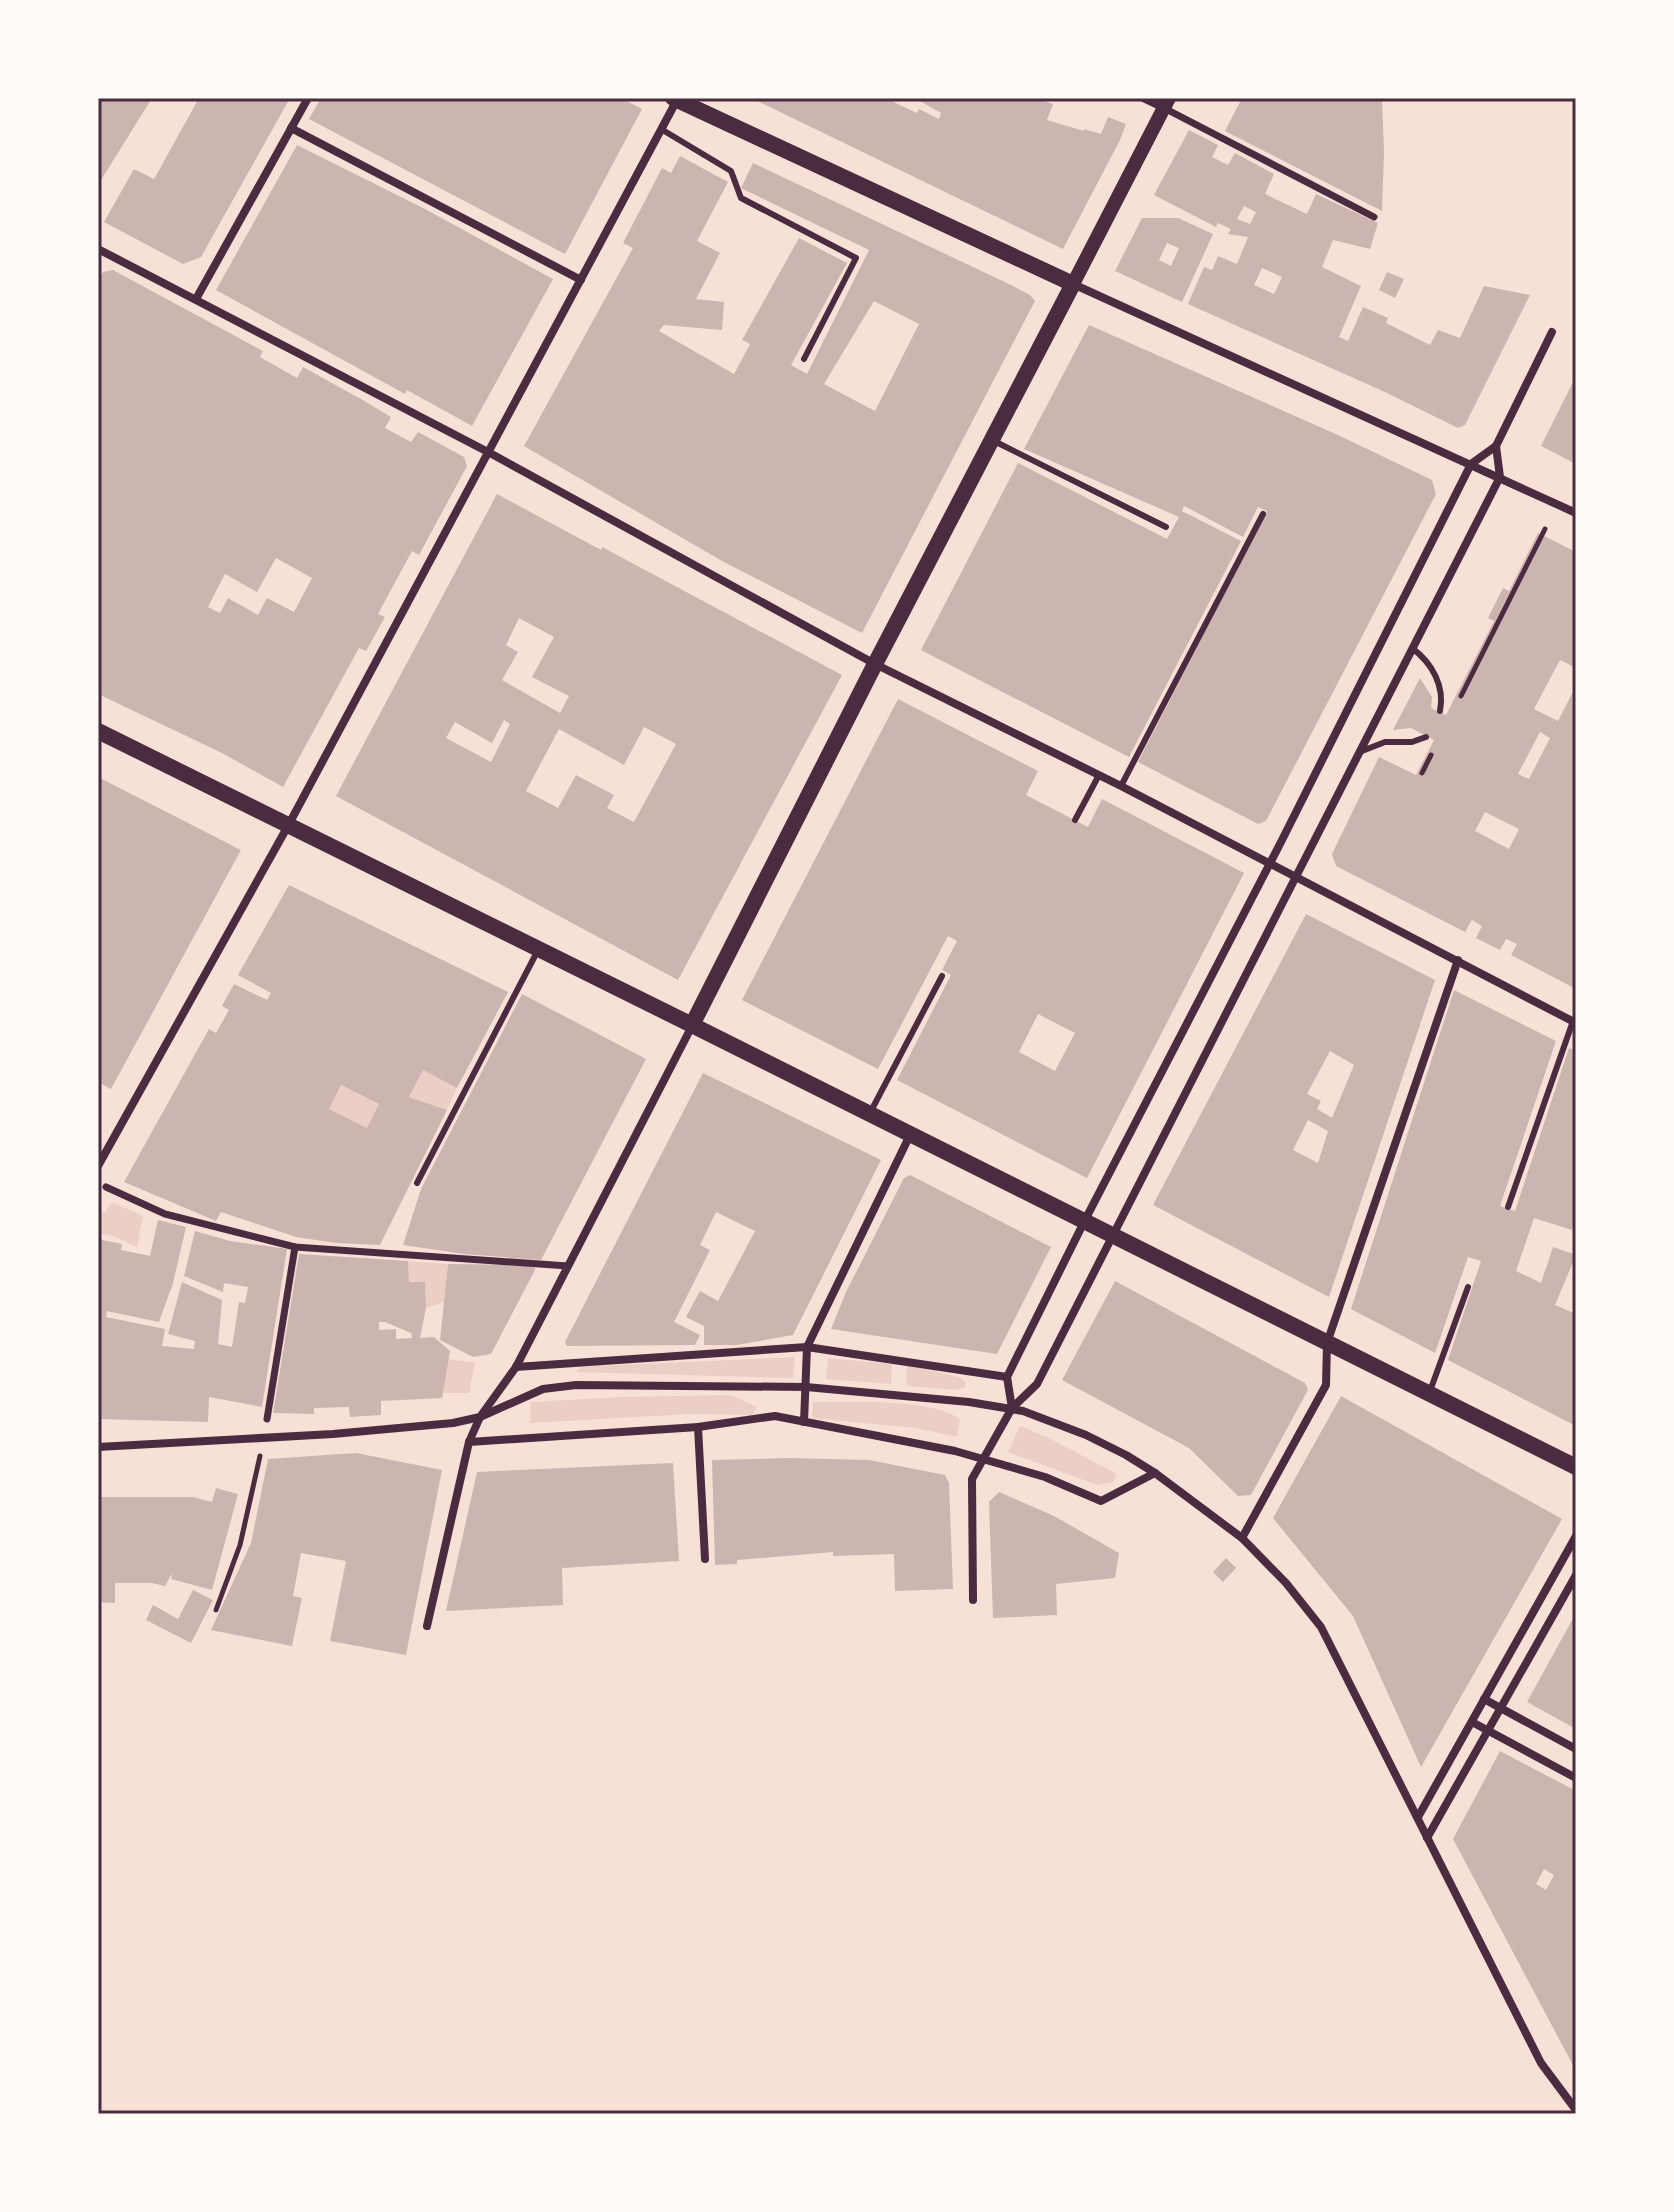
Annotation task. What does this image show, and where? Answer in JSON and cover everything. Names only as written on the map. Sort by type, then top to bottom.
[{"type":"main road","points":[[676,99],[1073,284],[692,1025]]},
{"type":"main road","points":[[98,731],[1576,1467]]},
{"type":"street","points":[[196,299],[308,98]]},
{"type":"street","points":[[1143,98],[1166,103],[1374,217]]},
{"type":"street","points":[[98,1166],[289,824],[676,99]]},
{"type":"street","points":[[1166,103],[1073,284],[1576,513]]},
{"type":"street","points":[[291,128],[581,280]]},
{"type":"street","points":[[98,249],[488,452],[875,664],[1270,862],[1574,1022]]},
{"type":"street","points":[[1012,1408],[1007,1377],[1084,1222],[1471,464],[1496,446],[1552,332]]},
{"type":"street","points":[[973,1600],[972,1479],[1012,1408],[1037,1384],[1362,751],[1500,477],[1496,446]]},
{"type":"street","points":[[1242,1538],[1326,1385],[1327,1343],[1458,960]]},
{"type":"street","points":[[427,1626],[469,1442],[480,1417],[516,1367],[692,1025]]},
{"type":"street","points":[[804,1422],[807,1347],[910,1135]]},
{"type":"street","points":[[106,1187],[165,1214],[295,1247],[568,1266]]},
{"type":"street","points":[[267,1419],[295,1247]]},
{"type":"street","points":[[516,1367],[807,1347],[1007,1377]]},
{"type":"street","points":[[98,1447],[453,1423],[480,1417],[543,1389],[576,1385],[806,1387],[1012,1408],[1086,1435],[1155,1473],[1242,1538],[1286,1583],[1321,1627],[1541,2063],[1576,2110]]},
{"type":"street","points":[[469,1442],[698,1427],[775,1416],[983,1458],[1045,1477],[1101,1501],[1155,1473]]},
{"type":"street","points":[[698,1427],[705,1559]]},
{"type":"street","points":[[1418,1817],[1576,1536]]},
{"type":"street","points":[[1427,1838],[1576,1575]]},
{"type":"street","points":[[1484,1699],[1576,1749]]},
{"type":"street","points":[[1472,1722],[1576,1778]]},
{"type":"lane","points":[[661,129],[731,171],[741,198],[856,258],[804,359]]},
{"type":"lane","points":[[991,440],[1166,527]]},
{"type":"lane","points":[[1121,786],[1263,514]]},
{"type":"lane","points":[[1412,648],[1428,660],[1443,696],[1440,711]]},
{"type":"lane","points":[[1362,751],[1385,742],[1412,742],[1426,737]]},
{"type":"lane","points":[[1075,820],[1099,775]]},
{"type":"lane","points":[[417,1183],[539,949]]},
{"type":"lane","points":[[870,1114],[942,976]]},
{"type":"lane","points":[[1508,1207],[1574,1022]]},
{"type":"lane","points":[[1429,1394],[1468,1287]]},
{"type":"path","points":[[1456,706],[1545,529]]},
{"type":"path","points":[[1422,773],[1435,746]]},
{"type":"path","points":[[216,1610],[240,1545],[264,1438]]},
{"type":"shaded area","points":[[423,1070],[457,1088],[447,1110],[409,1097]]},
{"type":"shaded area","points":[[341,1085],[379,1104],[367,1128],[329,1109]]},
{"type":"shaded area","points":[[112,1202],[143,1216],[137,1247],[98,1233],[98,1210],[105,1212]]},
{"type":"shaded area","points":[[408,1261],[448,1264],[444,1302],[426,1308],[425,1282],[409,1282]]},
{"type":"shaded area","points":[[795,1357],[793,1378],[575,1372],[582,1367],[596,1366]]},
{"type":"shaded area","points":[[828,1358],[892,1364],[891,1384],[826,1379]]},
{"type":"shaded area","points":[[448,1359],[475,1363],[469,1393],[443,1393]]},
{"type":"shaded area","points":[[906,1365],[959,1377],[965,1381],[965,1387],[957,1390],[907,1386]]},
{"type":"shaded area","points":[[731,1395],[757,1407],[752,1415],[690,1414],[530,1423],[531,1402]]},
{"type":"shaded area","points":[[813,1402],[930,1407],[960,1419],[957,1437],[915,1428],[812,1418]]},
{"type":"shaded area","points":[[1020,1426],[1117,1474],[1113,1482],[1097,1485],[1008,1452]]},
{"type":"building","points":[[98,98],[152,98],[98,185]]},
{"type":"building","points":[[199,98],[290,98],[201,257],[183,264],[104,222],[134,169],[154,179]]},
{"type":"building","points":[[321,98],[621,98],[642,109],[565,254],[309,119]]},
{"type":"building","points":[[751,98],[885,98],[939,119],[941,113],[915,98],[1035,98],[1053,104],[1047,120],[1084,131],[1101,134],[1108,117],[1126,124],[1063,249]]},
{"type":"building","points":[[1242,98],[1382,98],[1382,211],[1225,131]]},
{"type":"building","points":[[1189,130],[1218,145],[1212,157],[1228,165],[1235,153],[1274,174],[1265,194],[1307,214],[1316,194],[1378,223],[1370,249],[1333,240],[1322,267],[1361,286],[1339,337],[1348,341],[1363,307],[1388,318],[1386,323],[1430,345],[1438,330],[1460,338],[1484,286],[1530,295],[1465,425],[1458,428],[1188,304],[1204,267],[1212,270],[1218,256],[1237,264],[1248,237],[1228,234],[1231,229],[1218,223],[1216,227],[1154,195]],"holes":[[[1244,206],[1256,212],[1250,224],[1237,219]],[[1262,268],[1282,277],[1274,294],[1254,285]]]},
{"type":"building","points":[[297,145],[425,209],[553,279],[472,426],[407,390],[405,394],[216,290]]},
{"type":"building","points":[[680,156],[728,182],[697,241],[720,253],[696,299],[724,302],[722,330],[664,325],[659,331],[734,374],[750,344],[742,340],[799,238],[847,263],[791,365],[807,374],[869,250],[741,188],[753,163],[1009,284],[1035,301],[862,633],[722,561],[524,446],[633,248],[623,243],[662,168],[671,173]],"holes":[[[874,301],[919,324],[875,411],[824,384]]]},
{"type":"building","points":[[1142,218],[1178,218],[1213,234],[1182,302],[1115,271]],"holes":[[[1167,243],[1179,248],[1171,266],[1159,260]]]},
{"type":"building","points":[[113,270],[263,351],[260,357],[297,378],[303,367],[361,399],[391,417],[385,428],[411,442],[418,432],[464,457],[467,466],[419,555],[412,551],[378,614],[385,617],[366,651],[359,648],[283,787],[222,753],[98,694],[98,280],[103,272]],"holes":[[[276,558],[312,578],[294,612],[267,598],[258,615],[228,598],[220,613],[208,607],[225,574],[257,592]]]},
{"type":"building","points":[[1387,272],[1404,279],[1395,298],[1379,290]]},
{"type":"building","points":[[1089,325],[1432,480],[1436,494],[1266,821],[1258,824],[1138,762],[1267,511],[1258,507],[1243,537],[1184,506],[1182,511],[1241,541],[1129,757],[921,650],[1018,463],[1167,539],[1179,517],[1024,449]]},
{"type":"building","points":[[1576,376],[1576,464],[1541,446]]},
{"type":"building","points":[[497,494],[842,675],[678,980],[336,796]],"holes":[[[519,618],[554,637],[532,677],[569,696],[560,713],[502,680],[518,652],[506,645]],[[504,720],[510,724],[491,762],[446,738],[455,722],[492,743]],[[644,727],[676,744],[634,822],[607,808],[614,795],[576,775],[558,808],[526,791],[559,729],[624,765]]]},
{"type":"building","points":[[1538,533],[1576,552],[1576,668],[1560,660],[1534,709],[1558,721],[1576,686],[1576,989],[1511,955],[1517,944],[1506,939],[1500,950],[1476,938],[1482,926],[1472,920],[1465,932],[1336,866],[1332,854],[1379,757],[1416,775],[1434,740],[1411,728],[1393,730],[1420,678],[1432,697],[1431,708],[1446,715],[1494,621],[1488,618],[1503,588],[1509,591]],"holes":[[[1540,732],[1550,738],[1529,779],[1518,774]],[[1485,812],[1519,829],[1509,849],[1475,831]]]},
{"type":"building","points":[[898,699],[1038,771],[1026,795],[1088,827],[1102,799],[1244,873],[1087,1178],[897,1080],[951,975],[942,970],[957,941],[948,936],[878,1069],[742,1000]],"holes":[[[1038,1014],[1075,1033],[1055,1071],[1019,1052]]]},
{"type":"building","points":[[98,777],[241,850],[111,1089],[98,1082]]},
{"type":"building","points":[[289,885],[508,992],[457,1088],[423,1070],[409,1097],[447,1110],[380,1245],[296,1237],[221,1212],[216,1221],[124,1182],[209,1029],[216,1033],[229,1010],[222,1006],[234,984],[267,1000],[271,993],[238,975]],"holes":[[[341,1085],[379,1104],[367,1128],[329,1109]]]},
{"type":"building","points":[[1306,914],[1435,980],[1329,1297],[1153,1205]],"holes":[[[1330,1051],[1354,1065],[1332,1118],[1317,1109],[1321,1101],[1307,1094]],[[1308,1120],[1328,1131],[1318,1163],[1293,1150]]]},
{"type":"building","points":[[1454,990],[1556,1041],[1500,1206],[1515,1211],[1569,1048],[1576,1051],[1576,1217],[1572,1230],[1534,1218],[1516,1271],[1541,1283],[1553,1247],[1576,1255],[1555,1305],[1576,1314],[1576,1426],[1448,1360],[1481,1261],[1468,1257],[1435,1353],[1351,1309]]},
{"type":"building","points":[[522,994],[646,1059],[541,1260],[403,1245],[421,1189]]},
{"type":"building","points":[[703,1073],[881,1160],[793,1335],[737,1345],[704,1345],[704,1326],[686,1317],[700,1291],[718,1301],[755,1231],[716,1212],[700,1245],[710,1250],[674,1322],[700,1335],[695,1345],[567,1346],[565,1342]]},
{"type":"building","points":[[910,1175],[1051,1247],[997,1354],[831,1329],[846,1292],[904,1178]]},
{"type":"building","points":[[158,1220],[186,1227],[173,1283],[159,1322],[107,1311],[106,1317],[165,1329],[162,1346],[194,1349],[195,1341],[168,1334],[182,1282],[222,1300],[218,1344],[232,1347],[239,1302],[245,1303],[248,1287],[224,1283],[223,1292],[184,1276],[195,1231],[230,1241],[287,1249],[262,1407],[209,1397],[208,1422],[98,1419],[98,1239],[122,1244],[121,1250],[150,1256]]},
{"type":"building","points":[[299,1254],[408,1261],[409,1282],[425,1282],[426,1308],[420,1338],[434,1337],[450,1351],[442,1398],[381,1401],[381,1415],[350,1417],[349,1407],[314,1408],[314,1414],[273,1413]],"holes":[[[379,1322],[411,1333],[412,1338],[396,1339],[396,1329],[379,1330]]]},
{"type":"building","points":[[448,1264],[534,1265],[535,1270],[491,1354],[473,1357],[440,1340]]},
{"type":"building","points":[[1115,1281],[1305,1383],[1308,1390],[1251,1495],[1238,1496],[1189,1448],[1062,1380]]},
{"type":"building","points":[[1341,1396],[1562,1519],[1421,1767],[1353,1616],[1273,1518]]},
{"type":"building","points":[[356,1453],[442,1470],[406,1655],[330,1641],[346,1561],[301,1553],[293,1596],[302,1598],[292,1646],[211,1630],[251,1543],[268,1459]]},
{"type":"building","points":[[712,1460],[869,1460],[945,1475],[949,1483],[953,1589],[895,1591],[894,1554],[833,1556],[833,1552],[737,1560],[737,1564],[715,1565]]},
{"type":"building","points":[[673,1463],[679,1561],[562,1568],[563,1605],[446,1611],[477,1472]]},
{"type":"building","points":[[216,1488],[238,1494],[212,1590],[171,1579],[173,1572],[165,1586],[115,1583],[115,1603],[98,1602],[98,1497],[193,1497],[212,1502]]},
{"type":"building","points":[[999,1492],[1054,1516],[1119,1553],[1115,1578],[1056,1584],[1057,1615],[993,1618],[989,1502]]},
{"type":"building","points":[[1226,1558],[1236,1568],[1223,1582],[1213,1572]]},
{"type":"building","points":[[193,1590],[213,1600],[191,1643],[146,1620],[153,1605],[178,1619]]},
{"type":"building","points":[[1576,1613],[1576,1729],[1527,1702]]},
{"type":"building","points":[[1500,1751],[1576,1791],[1576,2071],[1453,1839]],"holes":[[[1544,1869],[1554,1875],[1546,1890],[1536,1884]]]}]
